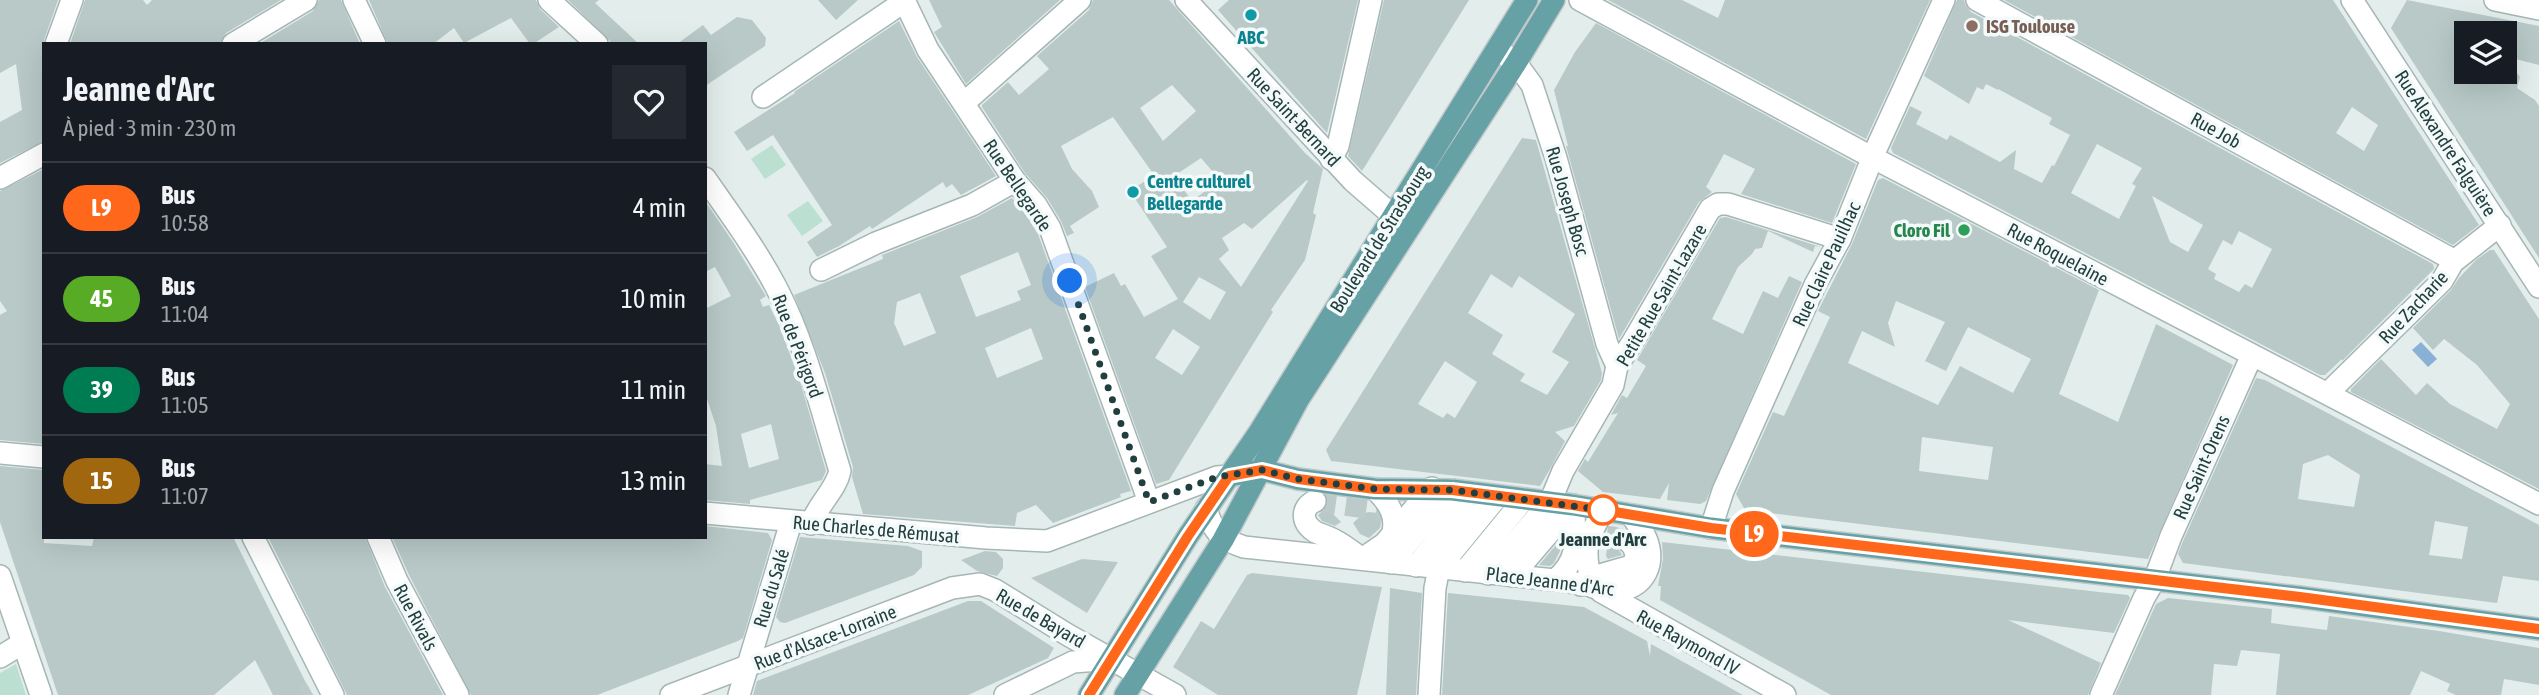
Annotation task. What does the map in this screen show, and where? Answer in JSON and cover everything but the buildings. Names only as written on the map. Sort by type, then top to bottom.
[{"type":"main road","name":"Boulevard de Strasbourg","points":[[1125,695],[1223,540],[1298,400],[1527,0]]},
{"type":"main road","name":"Boulevard de Strasbourg","points":[[1089,695],[1206,509],[1400,223],[1516,63],[1554,0]]},
{"type":"main road","points":[[1229,476],[1262,470],[1298,479],[1375,489],[1442,489],[1573,505],[1711,528],[2300,597],[2539,629]]},
{"type":"street","points":[[57,42],[72,0]]},
{"type":"street","points":[[236,42],[306,0]]},
{"type":"street","points":[[354,0],[374,42]]},
{"type":"street","points":[[549,0],[595,42]]},
{"type":"street","points":[[964,103],[1080,0]]},
{"type":"street","name":"Rue Saint-Bernard","points":[[1186,0],[1331,159],[1400,223]]},
{"type":"street","points":[[1331,159],[1338,146],[1371,0]]},
{"type":"street","name":"Rue Roquelaine","points":[[1580,0],[1873,158],[2539,503]]},
{"type":"street","name":"Rue Claire Pauilhac","points":[[1711,528],[1723,491],[1815,285],[1840,239],[1944,0]]},
{"type":"street","name":"Rue Job","points":[[1978,0],[2453,262]]},
{"type":"street","name":"Rue Alexandre Falguière","points":[[2352,0],[2539,287]]},
{"type":"street","points":[[763,97],[904,1]]},
{"type":"street","name":"Rue Bellegarde","points":[[904,1],[923,42],[1015,181],[1036,205],[1050,228],[1149,502]]},
{"type":"street","points":[[2508,1],[2539,9]]},
{"type":"street","name":"Rue Joseph Bosc","points":[[1497,49],[1516,63],[1532,85],[1556,158],[1607,344],[1617,366]]},
{"type":"street","points":[[0,178],[42,155]]},
{"type":"street","name":"Rue de Périgord","points":[[707,181],[760,258],[777,289],[807,365],[841,471],[839,480],[816,510],[801,523]]},
{"type":"street","points":[[821,270],[876,243],[972,205],[1015,181]]},
{"type":"street","name":"Petite Rue Saint-Lazare","points":[[1488,573],[1550,502],[1563,471],[1613,385],[1617,366],[1710,209],[1718,204],[1728,204],[1840,239]]},
{"type":"street","name":"Rue Zacharie","points":[[2330,394],[2442,281],[2453,262],[2500,225]]},
{"type":"street","name":"Rue Saint-Orens","points":[[2101,695],[2154,581],[2171,536],[2252,355]]},
{"type":"street","points":[[0,453],[42,457]]},
{"type":"street","points":[[1149,502],[1217,477],[1229,476]]},
{"type":"street","points":[[1375,489],[1394,514],[1392,536]]},
{"type":"street","points":[[1315,501],[1308,504],[1304,511],[1308,526],[1315,532],[1335,540],[1362,559],[1392,536],[1442,489]]},
{"type":"street","points":[[1391,564],[1442,489]]},
{"type":"street","points":[[1416,566],[1475,493]]},
{"type":"street","points":[[1429,695],[1435,588],[1439,568],[1498,496]]},
{"type":"street","points":[[1465,571],[1524,499]]},
{"type":"street","name":"Rue Charles de Rémusat","points":[[707,513],[801,523],[1047,541],[1149,502]]},
{"type":"street","points":[[1573,505],[1588,584],[1635,562],[1637,557],[1629,542]]},
{"type":"street","points":[[1512,576],[1573,505]]},
{"type":"street","points":[[1206,509],[1211,525],[1223,540]]},
{"type":"street","points":[[1546,580],[1586,545],[1603,510]]},
{"type":"street","name":"Place Jeanne d'Arc","points":[[1223,540],[1244,547],[1588,584],[1622,590],[1633,588],[1640,583],[1650,561],[1647,541],[1632,516]]},
{"type":"street","name":"Rue du Salé","points":[[739,695],[801,523]]},
{"type":"street","points":[[254,539],[324,690]]},
{"type":"street","name":"Rue Rivals","points":[[379,539],[397,581],[457,695]]},
{"type":"street","points":[[1581,550],[1593,561],[1615,570]]},
{"type":"street","points":[[0,576],[41,695]]},
{"type":"street","name":"Rue de Bayard","points":[[980,584],[995,590],[1175,695]]},
{"type":"street","name":"Rue d'Alsace-Lorraine","points":[[671,695],[952,588],[980,584]]},
{"type":"street","name":"Rue Raymond IV","points":[[1588,584],[1785,695]]},
{"type":"street","points":[[0,657],[23,643]]},
{"type":"street","points":[[1005,695],[1073,662],[1112,659]]},
{"type":"green space","points":[[772,145],[786,165],[765,179],[751,159]]},
{"type":"green space","points":[[808,201],[823,221],[802,236],[787,215]]},
{"type":"green space","points":[[16,664],[26,695],[0,695],[0,673]]},
{"type":"water","points":[[2421,342],[2437,359],[2428,367],[2412,350]]},
{"type":"tunnel","points":[[1315,501],[1408,514]]},
{"type":"tunnel","points":[[1576,533],[1613,537],[1629,542]]},
{"type":"tunnel","points":[[304,695],[311,691]]},
{"type":"bus line","name":"L9","points":[[1089,695],[1127,638],[1188,536],[1229,476],[1262,470],[1298,479],[1375,489],[1452,490],[1573,505],[1711,528],[2300,597],[2539,629]]},
{"type":"place","name":"ABC","points":[[1251,15]]},
{"type":"place","name":"ISG Toulouse","points":[[1972,26]]},
{"type":"place","name":"Centre culturel Bellegarde","points":[[1133,192]]},
{"type":"place","name":"Cloro Fil","points":[[1964,230]]},
{"type":"place","name":"Jeanne d'Arc","points":[[1603,510]]},
{"type":"route","points":[[1070,281],[1149,502],[1217,477],[1262,470],[1298,479],[1375,489],[1432,488],[1603,510]]}]
